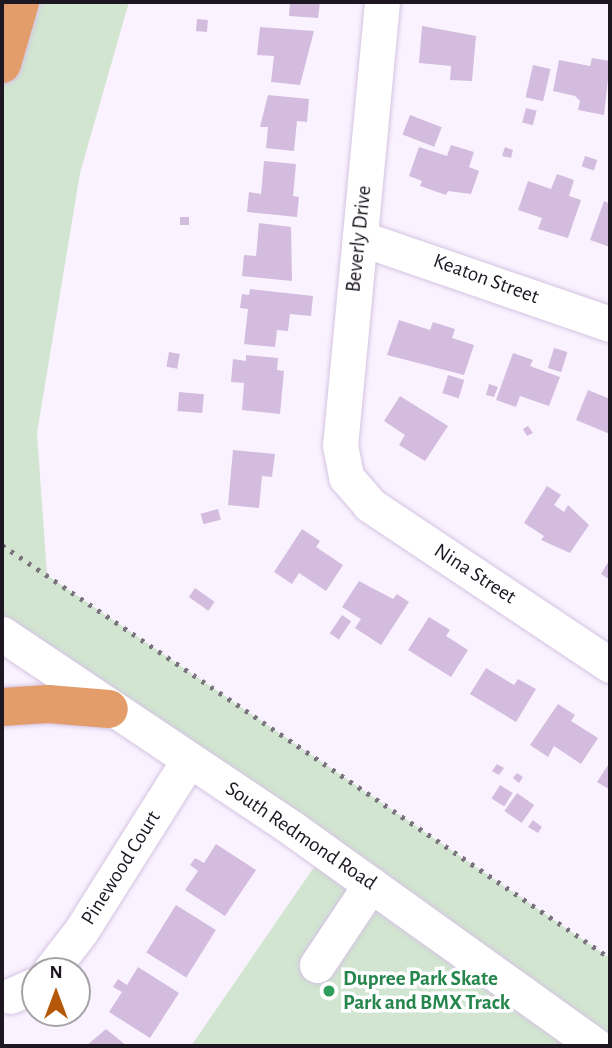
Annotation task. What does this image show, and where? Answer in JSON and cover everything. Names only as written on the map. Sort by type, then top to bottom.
[{"type":"highway","points":[[2,64],[20,2]]},
{"type":"highway","points":[[2,707],[48,704],[109,709]]},
{"type":"street","name":"Beverly Drive","points":[[346,477],[340,445],[382,2]]},
{"type":"street","name":"Keaton Street","points":[[360,238],[610,324]]},
{"type":"street","name":"Nina Street","points":[[346,477],[370,505],[610,665]]},
{"type":"street","name":"South Redmond Road","points":[[2,634],[109,709],[372,884],[596,1046]]},
{"type":"street","name":"Pinewood Court","points":[[61,957],[81,931],[188,761]]},
{"type":"street","points":[[317,965],[372,884]]},
{"type":"green space","points":[[20,2],[129,2],[80,173],[37,433],[47,575],[610,958],[610,1046],[191,1046],[325,851],[2,634],[2,64]]},
{"type":"building","points":[[320,2],[318,18],[289,16],[290,3]]},
{"type":"building","points":[[197,19],[208,20],[207,32],[196,31]]},
{"type":"building","points":[[422,26],[476,36],[472,81],[450,80],[451,66],[419,63]]},
{"type":"building","points":[[260,27],[314,31],[300,85],[271,82],[274,56],[257,55]]},
{"type":"building","points":[[592,58],[610,61],[604,115],[578,110],[580,101],[575,96],[553,91],[559,60],[590,66]]},
{"type":"building","points":[[533,65],[551,69],[543,101],[526,97]]},
{"type":"building","points":[[268,95],[309,99],[307,122],[297,121],[294,151],[266,148],[268,127],[260,127]]},
{"type":"building","points":[[526,108],[537,111],[533,125],[522,122]]},
{"type":"building","points":[[410,115],[442,127],[434,147],[402,135]]},
{"type":"building","points":[[451,145],[474,152],[469,167],[479,171],[471,194],[448,191],[446,195],[420,186],[422,181],[409,176],[419,147],[447,156]]},
{"type":"building","points":[[505,147],[513,150],[511,158],[502,156]]},
{"type":"building","points":[[585,156],[597,160],[594,170],[582,166]]},
{"type":"building","points":[[264,161],[296,164],[293,196],[299,197],[297,217],[247,212],[249,192],[261,194]]},
{"type":"building","points":[[557,174],[574,180],[569,196],[581,200],[568,238],[538,229],[542,218],[518,210],[528,181],[551,189]]},
{"type":"building","points":[[604,201],[610,204],[610,247],[590,240]]},
{"type":"building","points":[[180,217],[189,217],[189,225],[180,225]]},
{"type":"building","points":[[259,223],[291,227],[292,281],[242,276],[244,255],[256,256]]},
{"type":"building","points":[[250,289],[313,296],[311,316],[290,314],[288,331],[277,330],[275,347],[244,344],[248,309],[240,308],[242,294],[249,295]]},
{"type":"building","points":[[399,320],[430,330],[433,322],[455,329],[452,338],[474,345],[464,375],[387,355]]},
{"type":"building","points":[[554,348],[567,352],[561,372],[548,368]]},
{"type":"building","points":[[169,352],[180,354],[177,369],[166,367]]},
{"type":"building","points":[[513,353],[533,360],[530,366],[560,377],[549,406],[520,396],[516,407],[496,400]]},
{"type":"building","points":[[246,355],[278,358],[277,370],[284,371],[280,414],[242,410],[244,383],[231,382],[233,359],[246,361]]},
{"type":"building","points":[[448,375],[464,380],[459,398],[442,393]]},
{"type":"building","points":[[489,384],[498,387],[494,397],[486,395]]},
{"type":"building","points":[[588,390],[610,399],[610,434],[576,420]]},
{"type":"building","points":[[179,392],[204,394],[202,413],[177,411]]},
{"type":"building","points":[[400,396],[448,426],[425,461],[399,445],[405,435],[384,421]]},
{"type":"building","points":[[528,426],[533,433],[527,436],[523,429]]},
{"type":"building","points":[[233,450],[275,454],[272,477],[262,476],[259,508],[228,505]]},
{"type":"building","points":[[547,486],[561,495],[554,505],[564,512],[568,505],[589,525],[570,553],[541,540],[544,536],[524,523]]},
{"type":"building","points":[[218,509],[221,520],[203,524],[201,514]]},
{"type":"building","points":[[302,529],[320,541],[316,547],[343,565],[326,591],[299,573],[292,584],[274,572]]},
{"type":"building","points":[[610,559],[610,580],[601,574]]},
{"type":"building","points":[[359,581],[393,599],[397,594],[409,602],[381,645],[355,628],[361,619],[342,607]]},
{"type":"building","points":[[195,588],[215,602],[208,611],[189,597]]},
{"type":"building","points":[[342,615],[351,621],[339,639],[330,633]]},
{"type":"building","points":[[429,617],[450,630],[446,636],[468,650],[451,677],[408,650]]},
{"type":"building","points":[[486,668],[514,685],[518,679],[536,689],[516,722],[470,694]]},
{"type":"building","points":[[558,704],[575,715],[571,721],[598,738],[581,764],[554,746],[548,757],[530,745]]},
{"type":"building","points":[[610,762],[610,790],[597,782]]},
{"type":"building","points":[[497,764],[504,768],[499,775],[492,771]]},
{"type":"building","points":[[517,773],[523,777],[519,783],[513,778]]},
{"type":"building","points":[[500,785],[513,793],[504,807],[492,799]]},
{"type":"building","points":[[517,793],[534,805],[522,823],[504,811]]},
{"type":"building","points":[[533,820],[542,827],[538,833],[528,827]]},
{"type":"building","points":[[216,844],[256,870],[225,916],[185,890],[198,871],[190,865],[195,858],[204,863]]},
{"type":"building","points":[[176,905],[216,930],[186,977],[146,952]]},
{"type":"building","points":[[138,967],[179,993],[150,1038],[109,1012],[122,992],[113,987],[118,979],[127,985]]},
{"type":"building","points":[[106,1029],[127,1046],[86,1046]]},
{"type":"railway","points":[[2,545],[610,958]]},
{"type":"place","name":"Dupree Park Skate Park and BMX Track","points":[[329,991]]}]
